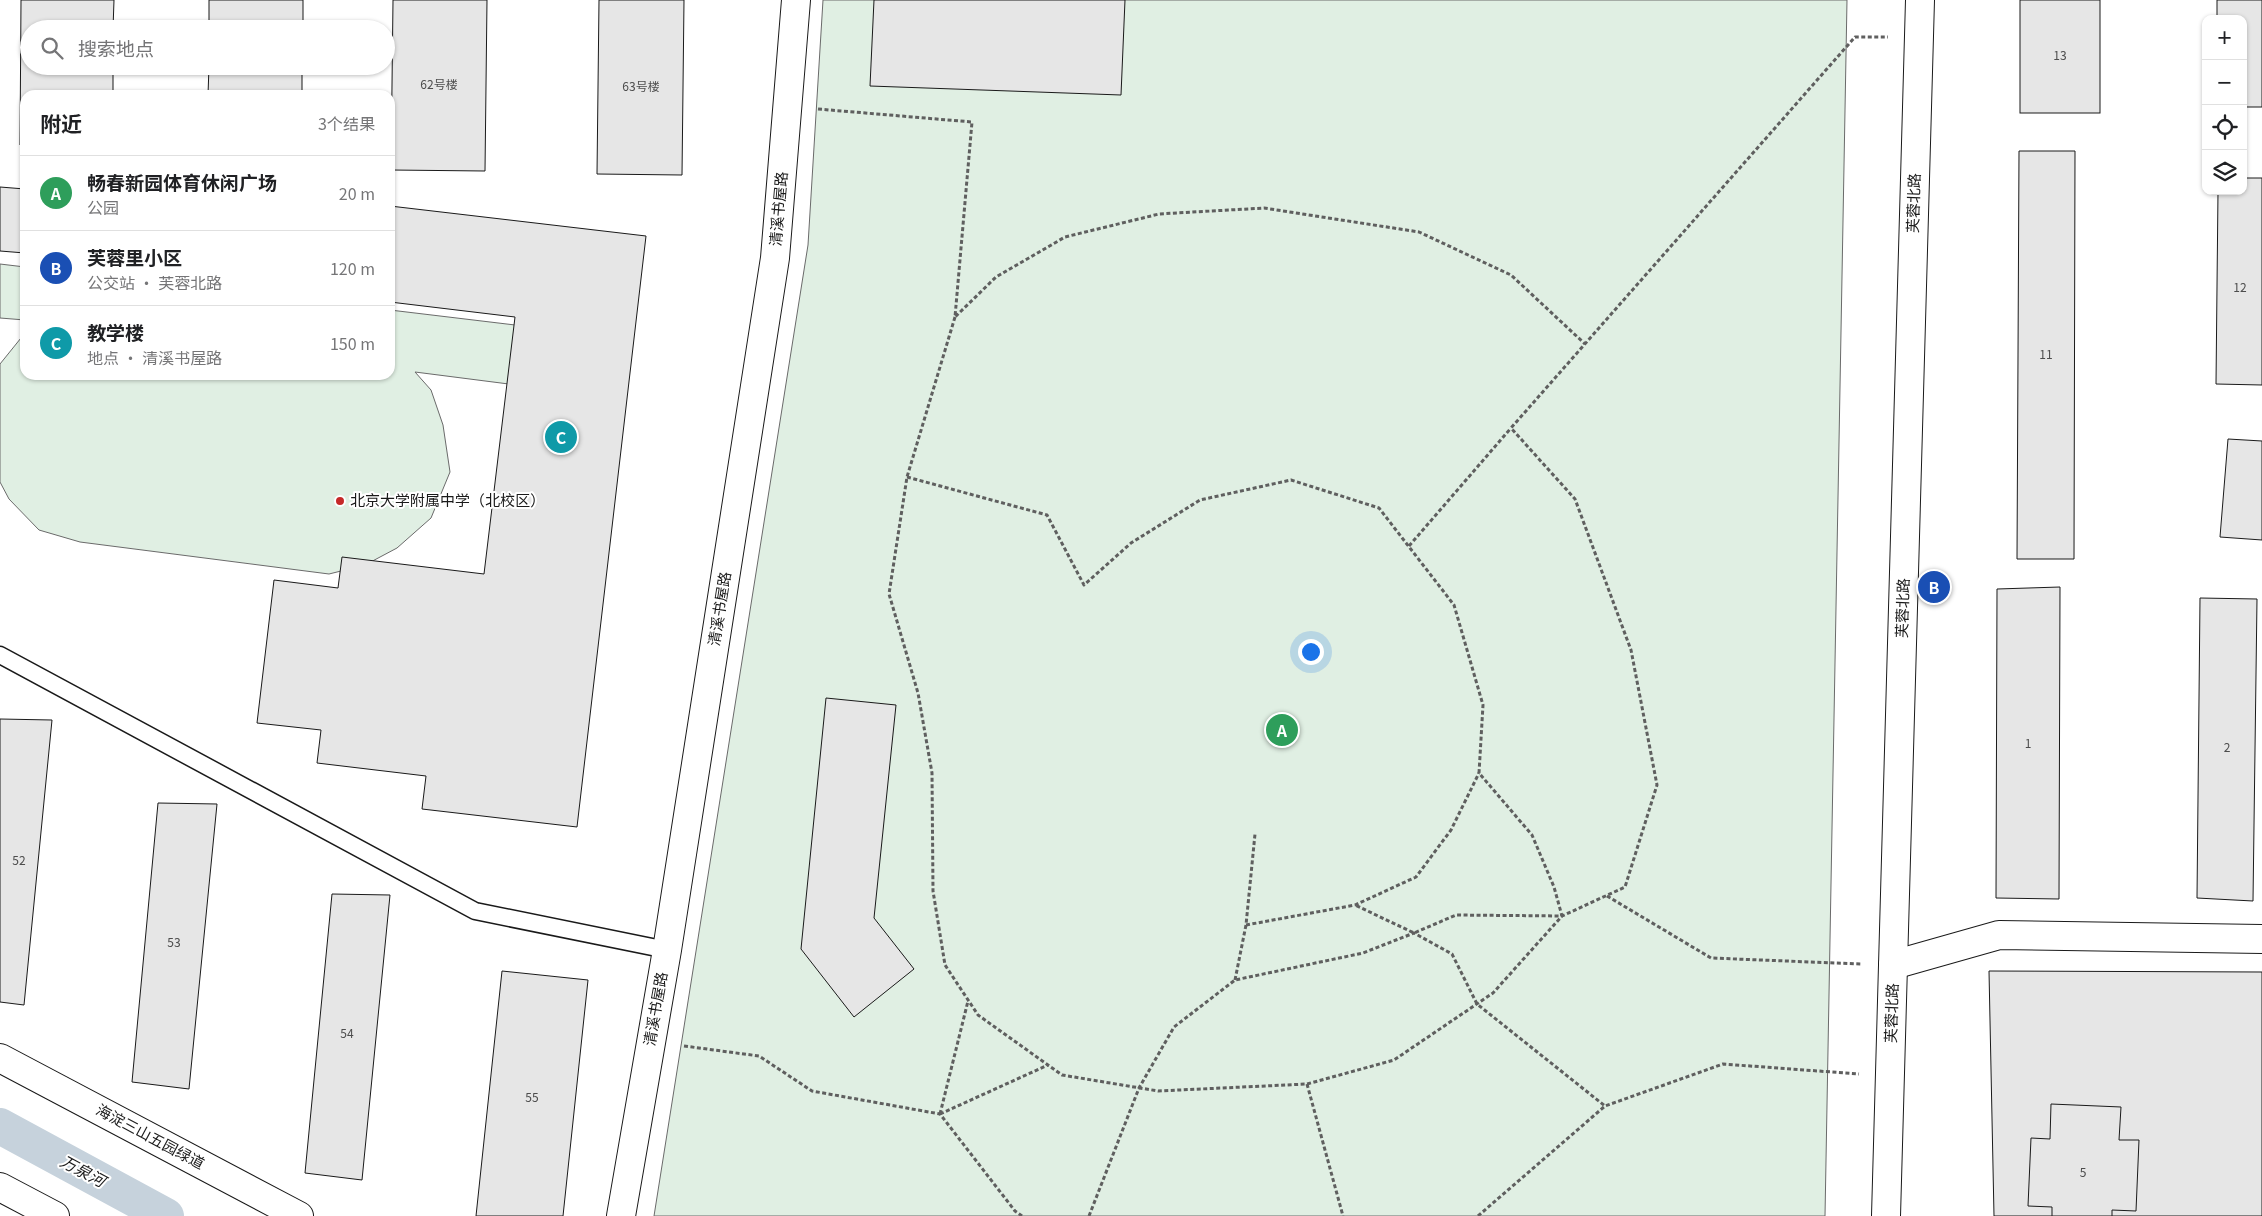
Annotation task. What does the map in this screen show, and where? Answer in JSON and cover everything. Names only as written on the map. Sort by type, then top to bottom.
[{"type":"street","name":"清溪书屋路","points":[[621,1216],[667,950],[775,258],[796,0]]},
{"type":"street","name":"芙蓉北路","points":[[1886,1216],[1920,0]]},
{"type":"street","points":[[1893,965],[1999,935],[2262,939]]},
{"type":"street","name":"海淀三山五园绿道","points":[[0,1058],[300,1216]]},
{"type":"street","points":[[0,1187],[55,1216]]},
{"type":"lane","points":[[0,655],[474,911],[667,950]]},
{"type":"path","points":[[1409,546],[1855,37],[1918,38]]},
{"type":"path","points":[[787,106],[972,122],[955,318],[907,477],[889,594],[918,693],[932,773],[932,891],[945,965],[978,1015],[1062,1075],[1158,1092],[1308,1084],[1394,1060],[1493,993],[1562,916],[1625,887],[1657,785],[1630,650],[1575,499],[1511,428]]},
{"type":"path","points":[[955,318],[996,277],[1065,237],[1159,214],[1264,208],[1418,232],[1511,275],[1585,344]]},
{"type":"path","points":[[907,477],[1047,516],[1084,585],[1131,543],[1200,500],[1291,480],[1379,508],[1454,605],[1483,705],[1479,773],[1451,830],[1416,877],[1355,905],[1246,926]]},
{"type":"path","points":[[1479,773],[1532,835],[1554,887],[1562,916]]},
{"type":"path","points":[[1235,980],[1246,926],[1255,834]]},
{"type":"path","points":[[1607,896],[1711,958],[1893,965]]},
{"type":"path","points":[[1355,905],[1414,933],[1452,954],[1477,1004],[1605,1106]]},
{"type":"path","points":[[1089,1216],[1139,1088],[1174,1027],[1235,980],[1363,953],[1456,915],[1562,916]]},
{"type":"path","points":[[940,1114],[968,1000]]},
{"type":"path","points":[[651,1042],[759,1056],[812,1091],[940,1114],[1048,1065]]},
{"type":"path","points":[[1478,1216],[1605,1106],[1723,1064],[1890,1076]]},
{"type":"path","points":[[1308,1084],[1343,1216]]},
{"type":"path","points":[[940,1114],[1015,1210],[1022,1216]]},
{"type":"green space","points":[[823,0],[1847,0],[1825,1216],[654,1216],[808,245]]},
{"type":"green space","points":[[0,264],[20,266],[20,320],[0,318]]},
{"type":"green space","points":[[395,311],[540,328],[532,387],[415,372],[431,390],[443,425],[450,472],[431,518],[397,548],[365,565],[329,574],[80,542],[39,530],[9,499],[0,482],[0,364],[20,339],[20,380],[395,380]]},
{"type":"building","points":[[21,0],[114,0],[113,20],[21,20]]},
{"type":"building","points":[[209,0],[303,0],[303,20],[209,20]]},
{"type":"building","points":[[393,0],[487,0],[485,171],[395,170],[395,90],[392,90],[392,75],[395,75],[395,20],[393,20]]},
{"type":"building","points":[[599,0],[684,0],[682,175],[597,174]]},
{"type":"building","points":[[874,0],[1125,0],[1121,95],[870,86]]},
{"type":"building","points":[[2020,0],[2100,0],[2100,113],[2020,113]]},
{"type":"building","points":[[2217,0],[2262,0],[2262,107],[2247,107],[2247,15],[2217,15]]},
{"type":"building","points":[[20,75],[113,75],[113,90],[20,90]]},
{"type":"building","points":[[209,75],[302,75],[302,90],[208,90]]},
{"type":"building","points":[[2019,151],[2075,151],[2074,559],[2017,559]]},
{"type":"building","points":[[2247,178],[2262,178],[2262,385],[2216,384],[2218,195],[2247,195]]},
{"type":"building","points":[[0,187],[20,189],[20,253],[0,251]]},
{"type":"building","points":[[395,207],[646,236],[577,827],[422,809],[426,776],[317,763],[321,730],[257,723],[274,580],[338,588],[342,557],[484,574],[515,317],[395,303]]},
{"type":"building","points":[[2228,439],[2262,441],[2262,540],[2220,537]]},
{"type":"building","points":[[2060,587],[2059,899],[1996,898],[1997,589]]},
{"type":"building","points":[[2200,598],[2257,599],[2253,901],[2197,898]]},
{"type":"building","points":[[826,698],[896,705],[874,918],[914,969],[854,1017],[801,949]]},
{"type":"building","points":[[0,719],[52,720],[24,1005],[0,1002]]},
{"type":"building","points":[[158,803],[217,804],[189,1089],[132,1082]]},
{"type":"building","points":[[332,894],[390,895],[362,1180],[305,1173]]},
{"type":"building","points":[[502,971],[588,980],[563,1216],[476,1216]]},
{"type":"building","points":[[1989,971],[2262,972],[2262,1216],[1994,1216]]},
{"type":"building","points":[[2051,1104],[2121,1107],[2119,1140],[2139,1140],[2136,1211],[2112,1210],[2112,1216],[2052,1216],[2052,1207],[2028,1206],[2031,1138],[2050,1139]]},
{"type":"waterway","name":"万泉河","points":[[0,1126],[166,1216]]},
{"type":"place","name":"教学楼","points":[[561,437]]},
{"type":"place","name":"北京大学附属中学（北校区）","points":[[340,501]]},
{"type":"place","name":"芙蓉里小区","points":[[1934,587]]},
{"type":"place","name":"畅春新园体育休闲广场","points":[[1282,730]]}]
